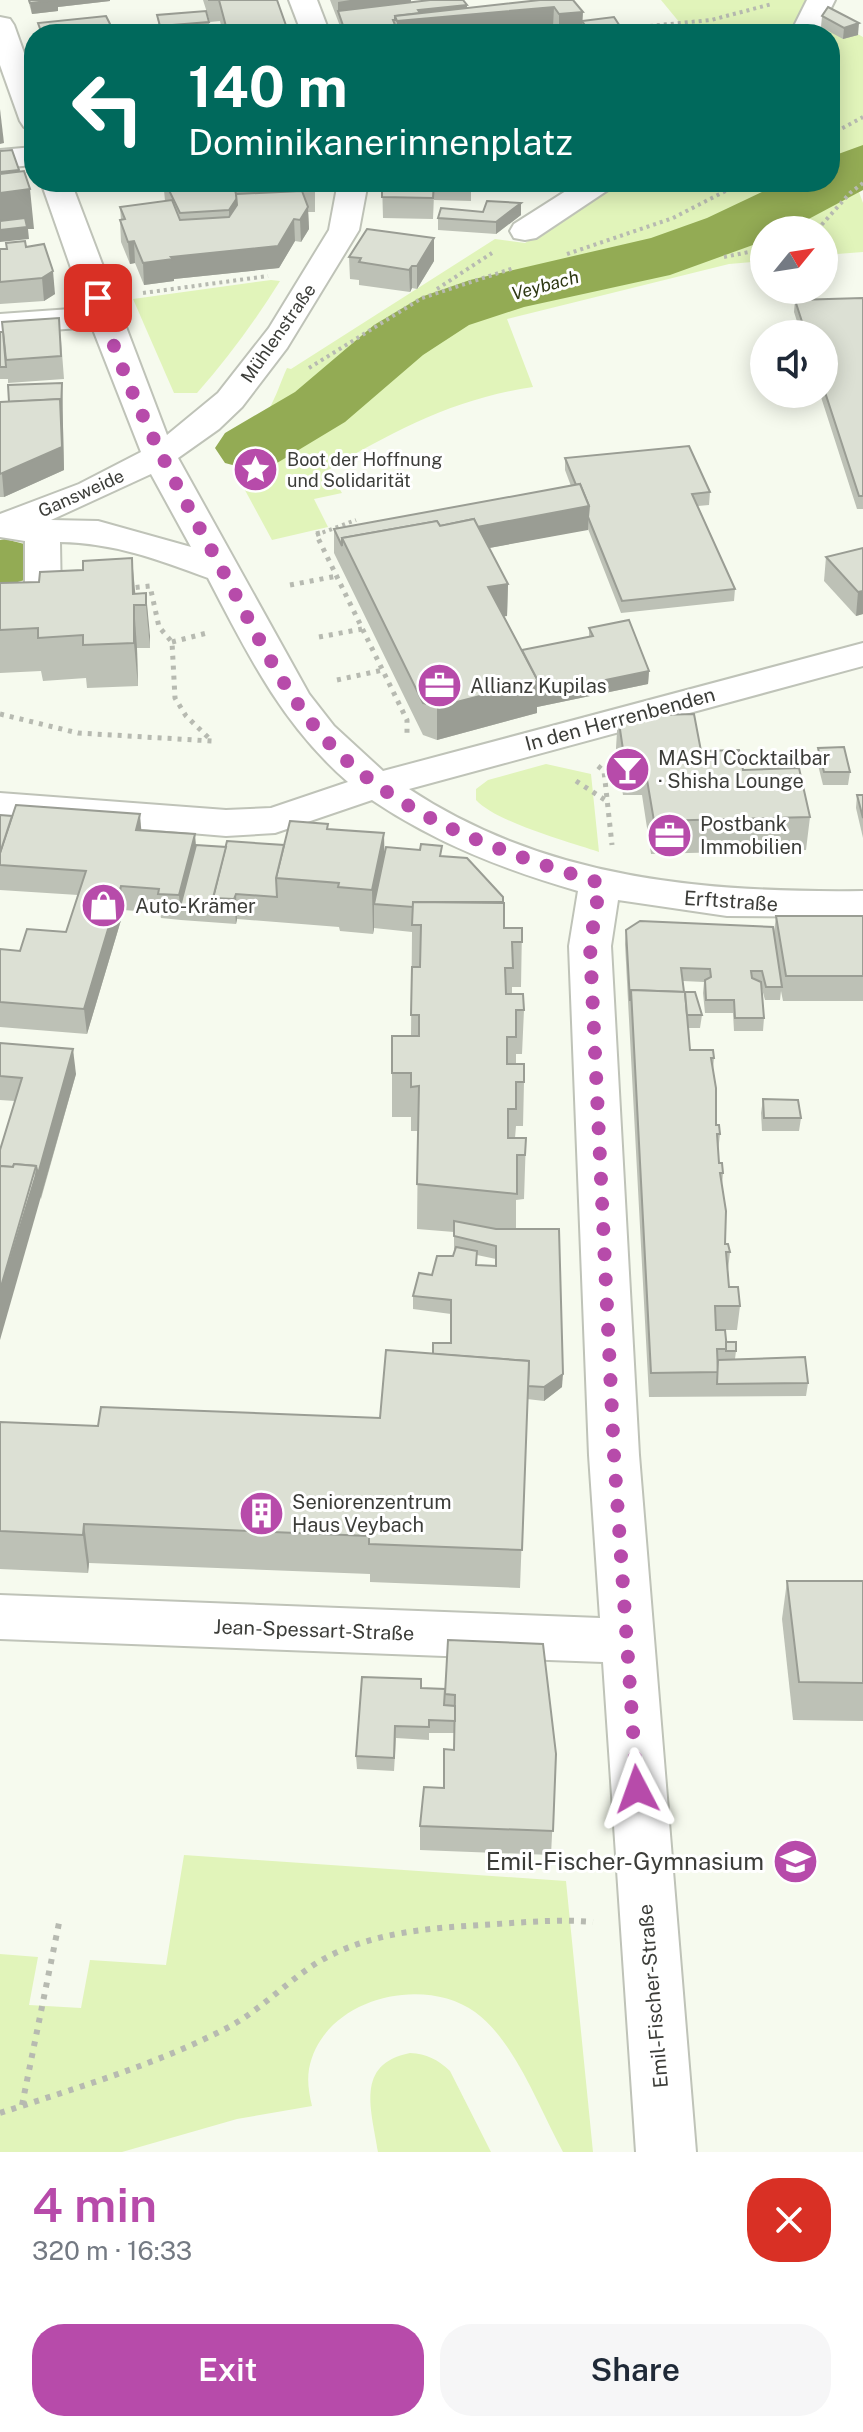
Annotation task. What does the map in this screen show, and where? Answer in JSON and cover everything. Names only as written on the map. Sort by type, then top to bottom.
[{"type":"street","points":[[303,0],[312,24]]},
{"type":"street","points":[[809,24],[821,0]]},
{"type":"street","points":[[0,25],[24,93]]},
{"type":"street","points":[[0,159],[24,157]]},
{"type":"street","name":"Erftstraße","points":[[60,192],[158,454],[298,706],[336,751],[377,785],[471,838],[600,883],[645,893],[713,901],[863,904]]},
{"type":"street","name":"Mühlenstraße","points":[[158,454],[210,417],[232,397],[322,269],[344,230],[351,192]]},
{"type":"street","points":[[525,231],[585,192]]},
{"type":"street","points":[[0,324],[101,307]]},
{"type":"street","name":"Gansweide","points":[[0,528],[72,500],[158,454]]},
{"type":"street","name":"Gansweide","points":[[0,528],[98,532],[166,550],[223,571]]},
{"type":"street","points":[[42,542],[43,601]]},
{"type":"street","name":"In den Herrenbenden","points":[[0,805],[253,823],[275,820],[377,785],[863,654]]},
{"type":"street","name":"Emil-Fischer-Straße","points":[[600,883],[590,946],[614,1455],[666,2152]]},
{"type":"street","name":"Jean-Spessart-Straße","points":[[0,1617],[541,1640],[627,1640]]},
{"type":"path","points":[[670,24],[711,20],[758,10],[777,1]]},
{"type":"path","points":[[840,130],[863,117]]},
{"type":"path","points":[[832,216],[848,191],[863,183]]},
{"type":"path","points":[[559,256],[673,218],[724,192]]},
{"type":"path","points":[[305,371],[490,255],[498,247]]},
{"type":"path","points":[[724,257],[750,252]]},
{"type":"path","points":[[422,298],[523,266]]},
{"type":"path","points":[[101,307],[322,269]]},
{"type":"path","points":[[356,520],[316,534],[407,720],[407,745]]},
{"type":"path","points":[[290,585],[337,576]]},
{"type":"path","points":[[0,714],[57,729],[118,738],[212,741],[177,707],[172,695],[172,642],[159,627],[150,586],[89,591],[43,601]]},
{"type":"path","points":[[319,637],[362,629]]},
{"type":"path","points":[[172,642],[212,632]]},
{"type":"path","points":[[337,680],[383,670]]},
{"type":"path","points":[[579,729],[586,755],[604,771],[613,853],[600,883]]},
{"type":"path","points":[[576,781],[606,800]]},
{"type":"path","points":[[0,2113],[193,2045],[260,2009],[319,1963],[347,1947],[428,1929],[569,1919]]},
{"type":"path","points":[[22,2106],[59,1923]]},
{"type":"green space","points":[[661,0],[810,0],[797,24],[681,24]]},
{"type":"green space","points":[[827,17],[840,24],[823,24]]},
{"type":"green space","points":[[840,24],[863,37],[863,190],[859,192],[863,203],[863,252],[838,254],[838,216],[750,216],[750,262],[729,264],[507,319],[533,387],[478,399],[426,418],[328,470],[342,493],[314,499],[328,527],[272,540],[233,468],[237,449],[269,409],[287,368],[291,369],[495,239],[525,243],[602,192],[840,192]]},
{"type":"green space","points":[[280,281],[241,339],[197,393],[174,393],[133,299]]},
{"type":"green space","points":[[546,764],[591,774],[599,852],[499,816],[476,800],[476,789],[488,780]]},
{"type":"green space","points":[[184,1855],[566,1881],[593,2152],[563,2152],[514,2057],[475,2012],[453,2001],[429,1995],[403,1995],[377,2000],[353,2010],[333,2025],[318,2045],[309,2069],[312,2106],[237,2119],[122,2152],[0,2152],[0,1954],[38,1957],[29,2005],[81,2008],[90,1960],[166,1965]]},
{"type":"green space","points":[[410,2053],[432,2058],[450,2071],[491,2152],[378,2152],[371,2106],[374,2078],[381,2067],[392,2059]]},
{"type":"building","points":[[29,0],[57,0],[30,3]]},
{"type":"building","points":[[219,0],[277,0],[285,24],[225,24]]},
{"type":"building","points":[[430,0],[463,0],[467,5],[418,10],[420,13],[395,16],[395,24],[343,24],[338,11]]},
{"type":"building","points":[[540,0],[573,0],[583,12],[559,14],[554,7],[397,21],[395,16]]},
{"type":"building","points":[[828,7],[859,23],[844,28],[822,16]]},
{"type":"building","points":[[206,11],[209,22],[159,24],[157,15]]},
{"type":"building","points":[[106,16],[110,24],[38,24]]},
{"type":"building","points":[[614,17],[619,24],[584,24],[582,21]]},
{"type":"building","points":[[12,150],[19,170],[0,172],[0,151]]},
{"type":"building","points":[[24,171],[24,190],[0,193],[0,174]]},
{"type":"building","points":[[170,192],[236,192],[237,198],[229,210],[180,213]]},
{"type":"building","points":[[302,192],[308,207],[300,220],[294,219],[278,246],[171,257],[173,259],[143,263],[134,241],[128,242],[120,220],[125,219],[120,207],[172,200],[180,220],[229,217],[237,205],[236,194]]},
{"type":"building","points":[[382,192],[433,192],[433,198],[382,197]]},
{"type":"building","points":[[487,201],[521,203],[496,222],[438,218],[441,208],[483,212]]},
{"type":"building","points":[[25,218],[27,227],[0,230],[0,221]]},
{"type":"building","points":[[367,229],[434,238],[417,266],[409,270],[359,262],[361,258],[349,257]]},
{"type":"building","points":[[25,241],[26,247],[44,244],[53,271],[42,278],[0,282],[0,249],[7,249],[6,243]]},
{"type":"building","points":[[863,298],[863,496],[859,496],[830,408],[838,408],[838,320],[801,320],[796,304],[838,304],[838,299]]},
{"type":"building","points":[[59,318],[61,356],[6,360],[2,322]]},
{"type":"building","points":[[0,332],[3,332],[6,367],[0,367]]},
{"type":"building","points":[[62,383],[61,410],[60,399],[9,402],[8,385]]},
{"type":"building","points":[[60,399],[62,447],[0,474],[0,402]]},
{"type":"building","points":[[689,446],[710,492],[692,494],[735,589],[622,601],[588,517],[589,506],[565,458]]},
{"type":"building","points":[[580,484],[589,506],[477,527],[474,519],[440,526],[437,521],[342,538],[342,546],[334,529]]},
{"type":"building","points":[[474,519],[508,584],[488,587],[538,681],[437,707],[423,703],[342,538],[437,521],[440,526]]},
{"type":"building","points":[[863,548],[863,591],[858,592],[826,557]]},
{"type":"building","points":[[132,558],[133,594],[146,593],[146,605],[134,605],[134,643],[83,645],[83,635],[38,638],[38,628],[0,630],[0,583],[39,582],[40,572],[83,570],[83,561]]},
{"type":"building","points":[[629,620],[649,671],[538,694],[538,681],[522,650],[593,636],[589,628]]},
{"type":"building","points":[[694,714],[701,751],[739,750],[743,770],[799,768],[810,817],[654,821],[644,762],[625,763],[618,716]]},
{"type":"building","points":[[844,747],[850,772],[824,772],[818,748]]},
{"type":"building","points":[[857,795],[863,795],[863,818]]},
{"type":"building","points":[[16,805],[140,814],[136,830],[195,834],[179,895],[158,894],[159,889],[121,886],[84,1009],[0,1002],[0,949],[20,951],[27,929],[66,932],[86,871],[0,865],[0,853]]},
{"type":"building","points":[[0,815],[12,816],[0,853]]},
{"type":"building","points":[[290,821],[328,824],[327,829],[384,833],[372,890],[338,887],[339,883],[276,878]]},
{"type":"building","points":[[227,841],[284,845],[276,878],[277,897],[236,894],[234,899],[213,898]]},
{"type":"building","points":[[421,844],[442,846],[440,856],[467,858],[503,897],[503,902],[413,902],[413,907],[374,904],[386,847],[420,850]]},
{"type":"building","points":[[196,845],[226,847],[213,909],[180,907]]},
{"type":"building","points":[[413,902],[504,903],[504,928],[522,928],[522,942],[512,942],[513,968],[505,968],[506,994],[523,994],[524,1010],[516,1010],[516,1037],[507,1037],[507,1064],[524,1064],[524,1082],[516,1082],[516,1109],[508,1109],[508,1138],[526,1138],[525,1155],[517,1155],[517,1194],[417,1184],[419,1086],[411,1087],[411,1073],[392,1073],[392,1036],[419,1036],[419,1015],[411,1015],[412,967],[420,967],[421,925],[412,925]]},
{"type":"building","points":[[776,916],[863,916],[863,976],[786,976]]},
{"type":"building","points":[[640,921],[773,927],[782,987],[766,987],[762,971],[751,971],[752,978],[761,982],[764,1018],[735,1018],[734,1000],[706,1000],[705,980],[711,977],[710,969],[681,968],[684,992],[631,990],[630,1001],[626,930]]},
{"type":"building","points":[[631,990],[685,992],[690,1050],[713,1050],[716,1125],[719,1125],[720,1134],[717,1134],[719,1163],[722,1163],[723,1173],[720,1173],[726,1211],[725,1244],[728,1244],[730,1252],[726,1252],[729,1287],[738,1287],[740,1306],[715,1306],[716,1330],[725,1330],[727,1349],[717,1349],[718,1372],[651,1373]]},
{"type":"building","points":[[685,992],[695,992],[702,1015],[687,1015]]},
{"type":"building","points":[[0,1043],[73,1049],[38,1174],[36,1166],[0,1166],[0,1150],[22,1078],[0,1076]]},
{"type":"building","points":[[763,1099],[798,1100],[801,1118],[764,1118]]},
{"type":"building","points":[[14,1164],[36,1166],[0,1290],[0,1166],[13,1167]]},
{"type":"building","points":[[454,1221],[496,1229],[559,1229],[563,1374],[544,1387],[528,1386],[529,1361],[433,1354],[433,1343],[451,1343],[451,1300],[413,1296],[419,1273],[432,1275],[437,1256],[453,1256],[456,1247],[477,1251],[476,1265],[496,1266],[496,1246],[454,1236]]},
{"type":"building","points":[[726,1342],[736,1342],[736,1351],[726,1351]]},
{"type":"building","name":"Seniorenzentrum Haus Veybach","points":[[386,1350],[529,1361],[522,1550],[369,1544],[369,1536],[84,1524],[83,1535],[0,1531],[0,1422],[98,1426],[101,1407],[380,1418]]},
{"type":"building","points":[[805,1357],[808,1383],[717,1384],[718,1360]]},
{"type":"building","points":[[787,1581],[863,1581],[863,1683],[799,1682]]},
{"type":"building","points":[[448,1640],[543,1644],[556,1754],[553,1831],[420,1826],[424,1787],[444,1788],[444,1749],[454,1750],[455,1695],[445,1694]]},
{"type":"building","points":[[362,1677],[421,1679],[421,1688],[445,1689],[444,1705],[455,1706],[455,1721],[429,1720],[429,1727],[395,1726],[394,1758],[356,1756]]},
{"type":"waterway","name":"Veybach","points":[[840,177],[863,164]]},
{"type":"waterway","name":"Veybach","points":[[251,448],[320,407],[398,340],[445,311],[519,288],[646,261],[703,243],[812,192]]},
{"type":"waterway","name":"Veybach","points":[[0,564],[5,562]]},
{"type":"place","name":"Boot der Hoffnung und Solidarität","points":[[256,469]]},
{"type":"place","name":"Allianz Kupilas","points":[[439,686]]},
{"type":"place","name":"MASH Cocktailbar · Shisha Lounge","points":[[627,770]]},
{"type":"place","name":"Postbank Immobilien","points":[[669,835]]},
{"type":"place","name":"Auto-Krämer","points":[[104,906]]},
{"type":"place","name":"Seniorenzentrum Haus Veybach","points":[[261,1514]]},
{"type":"place","name":"Emil-Fischer-Gymnasium","points":[[795,1861]]},
{"type":"route","points":[[98,298],[158,454],[282,682],[309,721],[358,771],[447,827],[507,853],[600,883],[590,946],[614,1455],[637,1789]]}]
